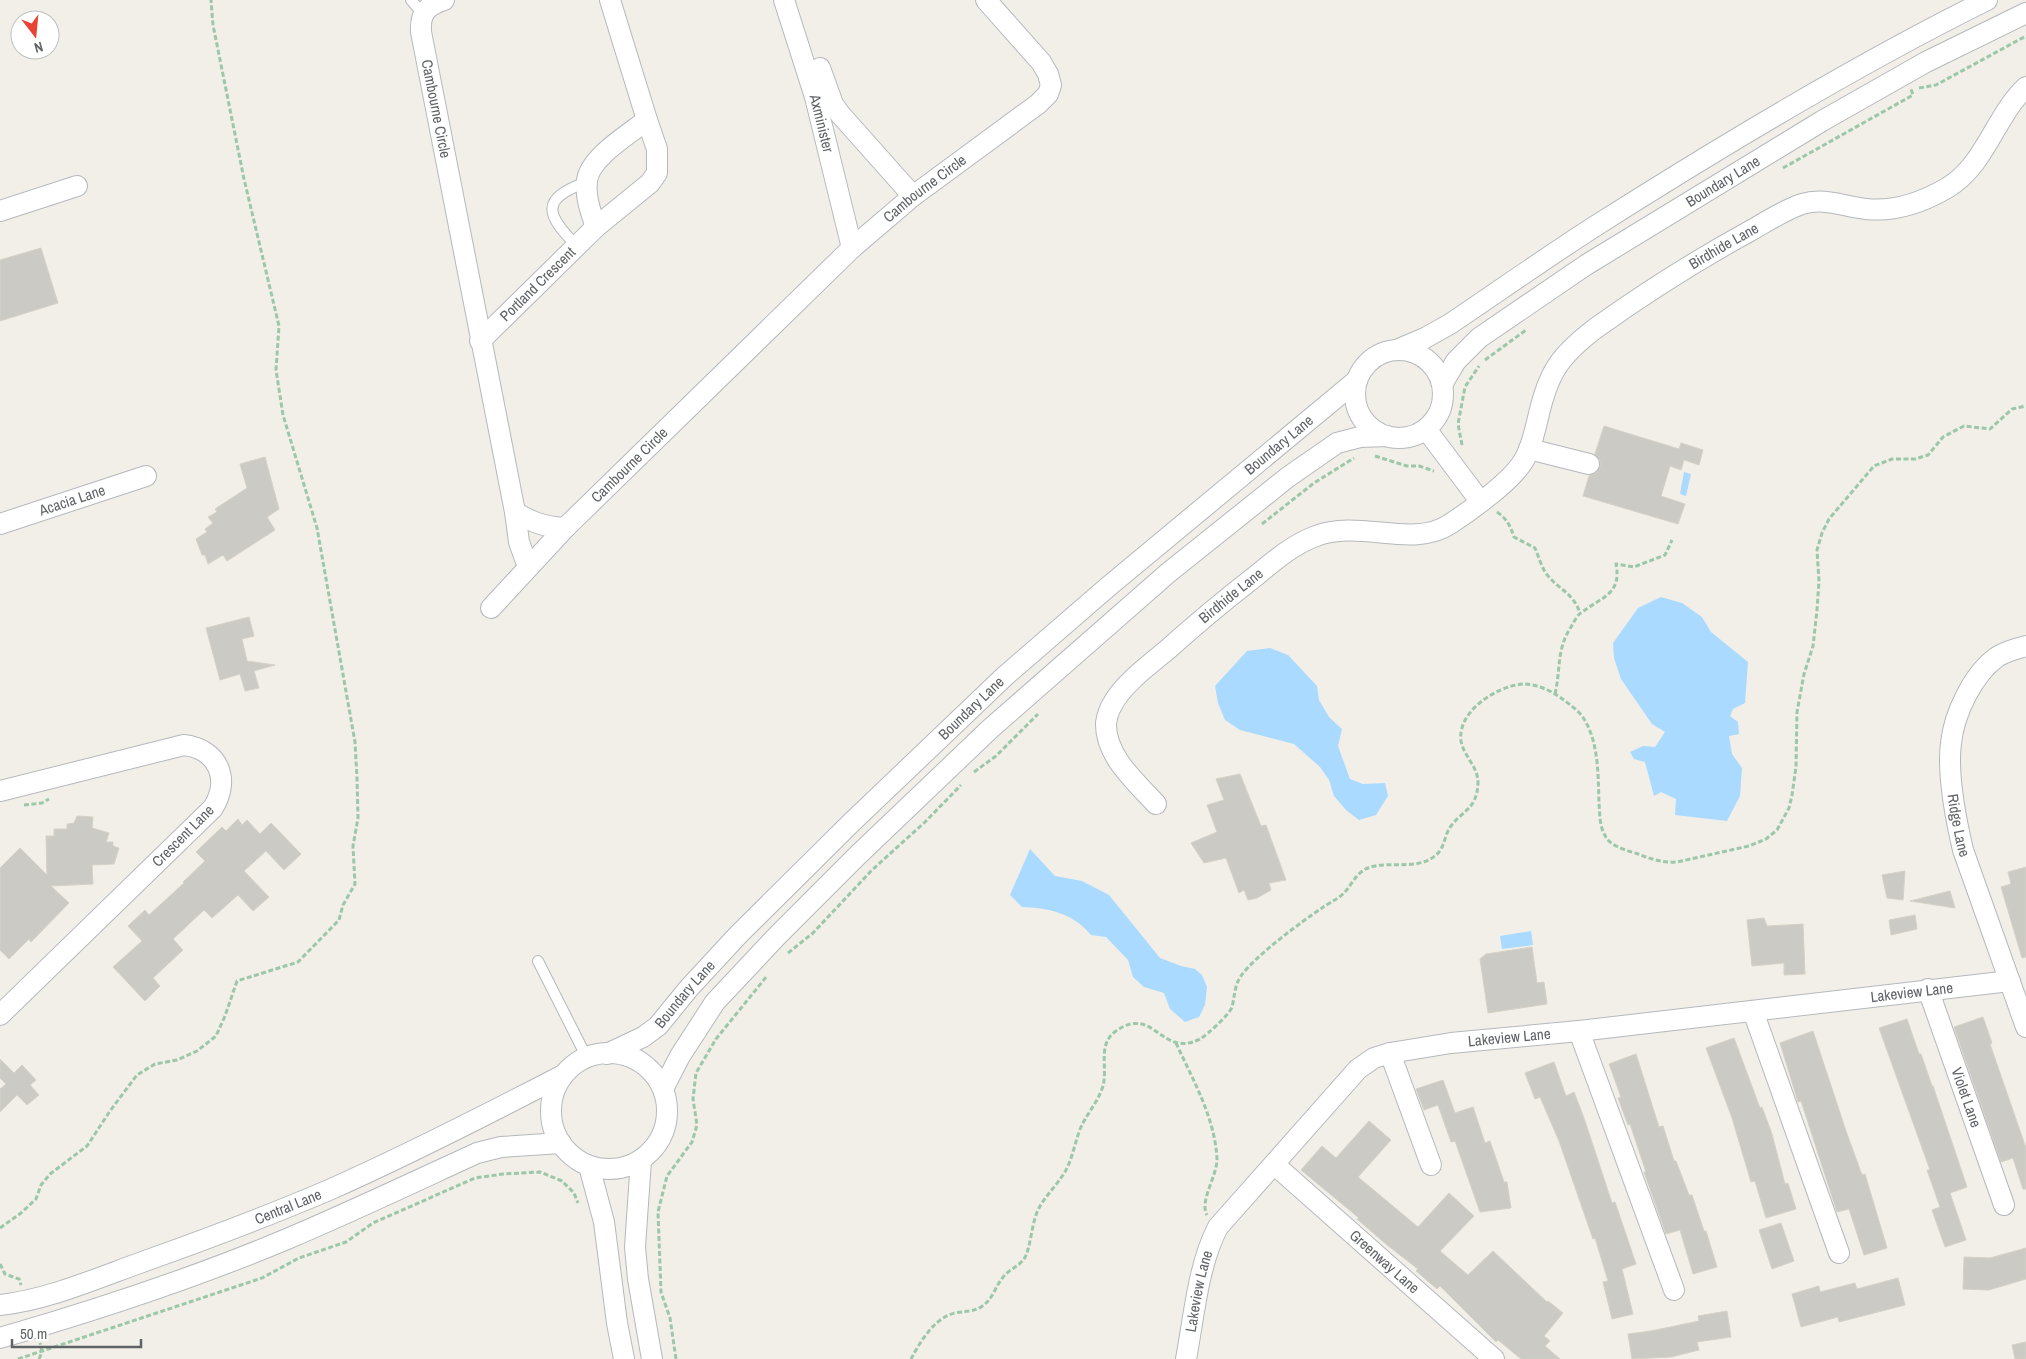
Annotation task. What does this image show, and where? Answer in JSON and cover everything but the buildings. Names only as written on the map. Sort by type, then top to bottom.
[{"type":"street","name":"Cambourne Circle","points":[[444,0],[429,7],[417,7],[480,341],[515,512],[519,542],[528,567]]},
{"type":"street","name":"Portland Crescent","points":[[480,341],[596,228],[650,183],[657,172],[657,150],[646,120],[610,0]]},
{"type":"street","name":"Axminister","points":[[784,0],[816,97],[852,248]]},
{"type":"street","name":"Axminister","points":[[799,0],[834,104],[849,126],[914,196]]},
{"type":"street","name":"Cambourne Circle","points":[[491,608],[564,528],[852,248],[914,196],[1026,114],[1048,94],[1051,85],[1042,62],[986,0]]},
{"type":"street","name":"Boundary Lane","points":[[1399,349],[1443,328],[1596,225],[1700,161],[1879,57],[1987,0]]},
{"type":"street","name":"Boundary Lane","points":[[1443,383],[1456,361],[1479,338],[1586,265],[1822,121],[1926,62],[2026,13]]},
{"type":"street","name":"Birdhide Lane","points":[[1156,804],[1114,755],[1106,726],[1111,705],[1141,672],[1234,593],[1297,545],[1317,536],[1337,530],[1355,529],[1404,534],[1431,532],[1449,524],[1496,490],[1520,467],[1529,449],[1542,397],[1555,367],[1565,354],[1598,327],[1727,243],[1801,204],[1818,201],[1864,209],[1900,207],[1925,199],[1948,187],[1961,178],[1971,167],[2015,98],[2026,87]]},
{"type":"street","points":[[596,228],[588,200],[586,182],[588,174],[608,150],[646,120]]},
{"type":"street","points":[[0,210],[78,186]]},
{"type":"street","points":[[1399,349],[1413,351],[1426,358],[1437,369],[1443,383],[1444,399],[1440,413],[1418,434],[1403,438],[1387,436],[1374,430],[1364,421],[1357,408],[1354,395],[1356,381],[1362,368],[1372,358],[1385,352],[1399,349]]},
{"type":"street","name":"Boundary Lane","points":[[607,1054],[644,1037],[658,1026],[689,988],[739,934],[852,822],[1005,676],[1109,586],[1356,381]]},
{"type":"street","points":[[1426,428],[1480,501]]},
{"type":"street","name":"Boundary Lane","points":[[663,1088],[680,1056],[716,1002],[844,868],[990,729],[1168,573],[1288,477],[1337,443],[1360,437],[1387,436]]},
{"type":"street","points":[[1529,449],[1589,464]]},
{"type":"street","name":"Acacia Lane","points":[[0,524],[146,476]]},
{"type":"street","points":[[515,512],[530,522],[546,527],[564,528]]},
{"type":"street","name":"Ridge Lane","points":[[2026,646],[1999,656],[1978,675],[1964,700],[1951,744],[1951,766],[1958,830],[1963,850],[2026,1027]]},
{"type":"street","name":"Crescent Lane","points":[[0,790],[184,745],[202,748],[218,766],[221,780],[219,799],[213,808],[0,1015]]},
{"type":"street","name":"Lakeview Lane","points":[[1186,1359],[1205,1260],[1210,1243],[1218,1227],[1358,1069],[1374,1058],[1390,1052],[1451,1043],[1579,1031],[2010,981]]},
{"type":"street","name":"Violet Lane","points":[[1928,990],[2004,1205]]},
{"type":"street","points":[[1753,1010],[1839,1253]]},
{"type":"street","points":[[1579,1031],[1674,1290]]},
{"type":"street","points":[[1390,1052],[1431,1165]]},
{"type":"street","points":[[597,1054],[617,1054],[636,1060],[653,1072],[663,1088],[668,1108],[665,1128],[656,1146],[641,1160],[625,1167],[606,1169],[589,1166],[573,1157],[561,1143],[553,1127],[551,1109],[554,1091],[563,1075],[578,1062],[587,1058],[597,1054]]},
{"type":"street","name":"Central Lane","points":[[0,1305],[26,1301],[228,1232],[329,1190],[441,1138],[563,1075]]},
{"type":"street","name":"Central Lane","points":[[0,1338],[147,1292],[206,1271],[287,1239],[477,1153],[501,1147],[561,1143]]},
{"type":"street","points":[[641,1160],[635,1247],[642,1304],[652,1359]]},
{"type":"street","name":"Greenway Lane","points":[[1275,1164],[1494,1359]]},
{"type":"street","points":[[589,1166],[604,1222],[617,1323],[624,1359]]},
{"type":"lane","points":[[577,246],[559,228],[553,218],[552,208],[556,197],[568,188],[586,182]]},
{"type":"lane","points":[[538,961],[587,1058]]},
{"type":"path","points":[[0,1228],[36,1199],[41,1185],[50,1174],[87,1146],[137,1075],[155,1064],[177,1060],[197,1051],[216,1036],[237,981],[298,962],[339,920],[342,905],[355,884],[353,846],[358,818],[355,742],[316,528],[283,415],[276,370],[280,326],[244,179],[213,25],[211,0]]},
{"type":"path","points":[[1176,1043],[1192,1042],[1204,1037],[1219,1021],[1226,1017],[1233,1006],[1236,984],[1243,973],[1280,940],[1343,894],[1360,873],[1374,867],[1416,864],[1436,856],[1443,846],[1450,828],[1472,805],[1477,790],[1477,771],[1461,742],[1463,723],[1472,708],[1504,689],[1532,685],[1555,694],[1583,716],[1587,723],[1594,748],[1601,829],[1611,843],[1649,858],[1669,862],[1749,846],[1766,839],[1777,830],[1792,795],[1796,767],[1797,712],[1804,674],[1813,646],[1817,610],[1817,550],[1829,519],[1874,466],[1892,459],[1922,458],[1932,452],[1943,437],[1958,428],[1970,426],[1990,429],[2012,409],[2026,406]]},
{"type":"path","points":[[1371,454],[1406,466],[1419,466],[1449,474],[1456,470]]},
{"type":"path","points":[[1255,529],[1314,483],[1355,458],[1363,456]]},
{"type":"path","points":[[1480,501],[1506,518],[1514,538],[1535,548],[1548,577],[1569,593],[1577,603],[1580,613]]},
{"type":"path","points":[[1555,694],[1558,682],[1559,652],[1569,630],[1580,613],[1596,604],[1614,589],[1618,576],[1616,564],[1634,567],[1665,555],[1672,540]]},
{"type":"path","points":[[971,774],[996,756],[1041,711]]},
{"type":"path","points":[[787,954],[813,933],[872,870],[925,822],[964,781]]},
{"type":"path","points":[[676,1359],[670,1318],[661,1292],[658,1212],[667,1176],[692,1142],[697,1125],[693,1099],[696,1073],[716,1039],[769,974]]},
{"type":"path","points":[[911,1359],[922,1340],[941,1319],[954,1313],[974,1310],[986,1304],[1005,1275],[1023,1260],[1038,1210],[1066,1170],[1081,1127],[1095,1106],[1101,1091],[1104,1080],[1104,1052],[1108,1038],[1129,1023],[1137,1022],[1176,1043],[1194,1081],[1211,1126],[1216,1151],[1216,1170],[1204,1205],[1208,1217],[1218,1227]]},
{"type":"path","points":[[18,1359],[262,1278],[300,1258],[346,1242],[373,1223],[475,1178],[540,1172],[562,1181],[574,1193],[579,1205]]},
{"type":"path","points":[[0,1264],[5,1274],[18,1279],[26,1301]]},
{"type":"water","points":[[1684,472],[1691,474],[1686,496],[1680,494]]},
{"type":"water","points":[[1661,597],[1682,603],[1702,617],[1711,632],[1748,662],[1745,703],[1733,709],[1730,716],[1738,722],[1739,734],[1729,736],[1732,754],[1742,768],[1740,796],[1727,821],[1675,815],[1676,799],[1661,792],[1654,796],[1645,762],[1634,759],[1630,752],[1643,746],[1655,747],[1665,732],[1652,724],[1621,679],[1614,658],[1613,643],[1638,608]]},
{"type":"water","points":[[1270,648],[1288,655],[1317,686],[1319,700],[1329,717],[1342,729],[1338,746],[1350,779],[1363,784],[1385,783],[1388,796],[1376,815],[1359,820],[1346,810],[1334,796],[1329,780],[1320,767],[1294,744],[1240,730],[1225,720],[1218,703],[1215,686],[1247,651]]},
{"type":"water","points":[[1030,849],[1055,876],[1082,881],[1109,895],[1160,958],[1195,969],[1202,975],[1207,987],[1205,1005],[1199,1017],[1185,1022],[1170,1009],[1164,993],[1144,987],[1133,977],[1128,960],[1106,937],[1091,935],[1076,921],[1060,913],[1051,910],[1022,907],[1010,895]]},
{"type":"water","points":[[1531,931],[1533,945],[1502,949],[1500,936]]}]
